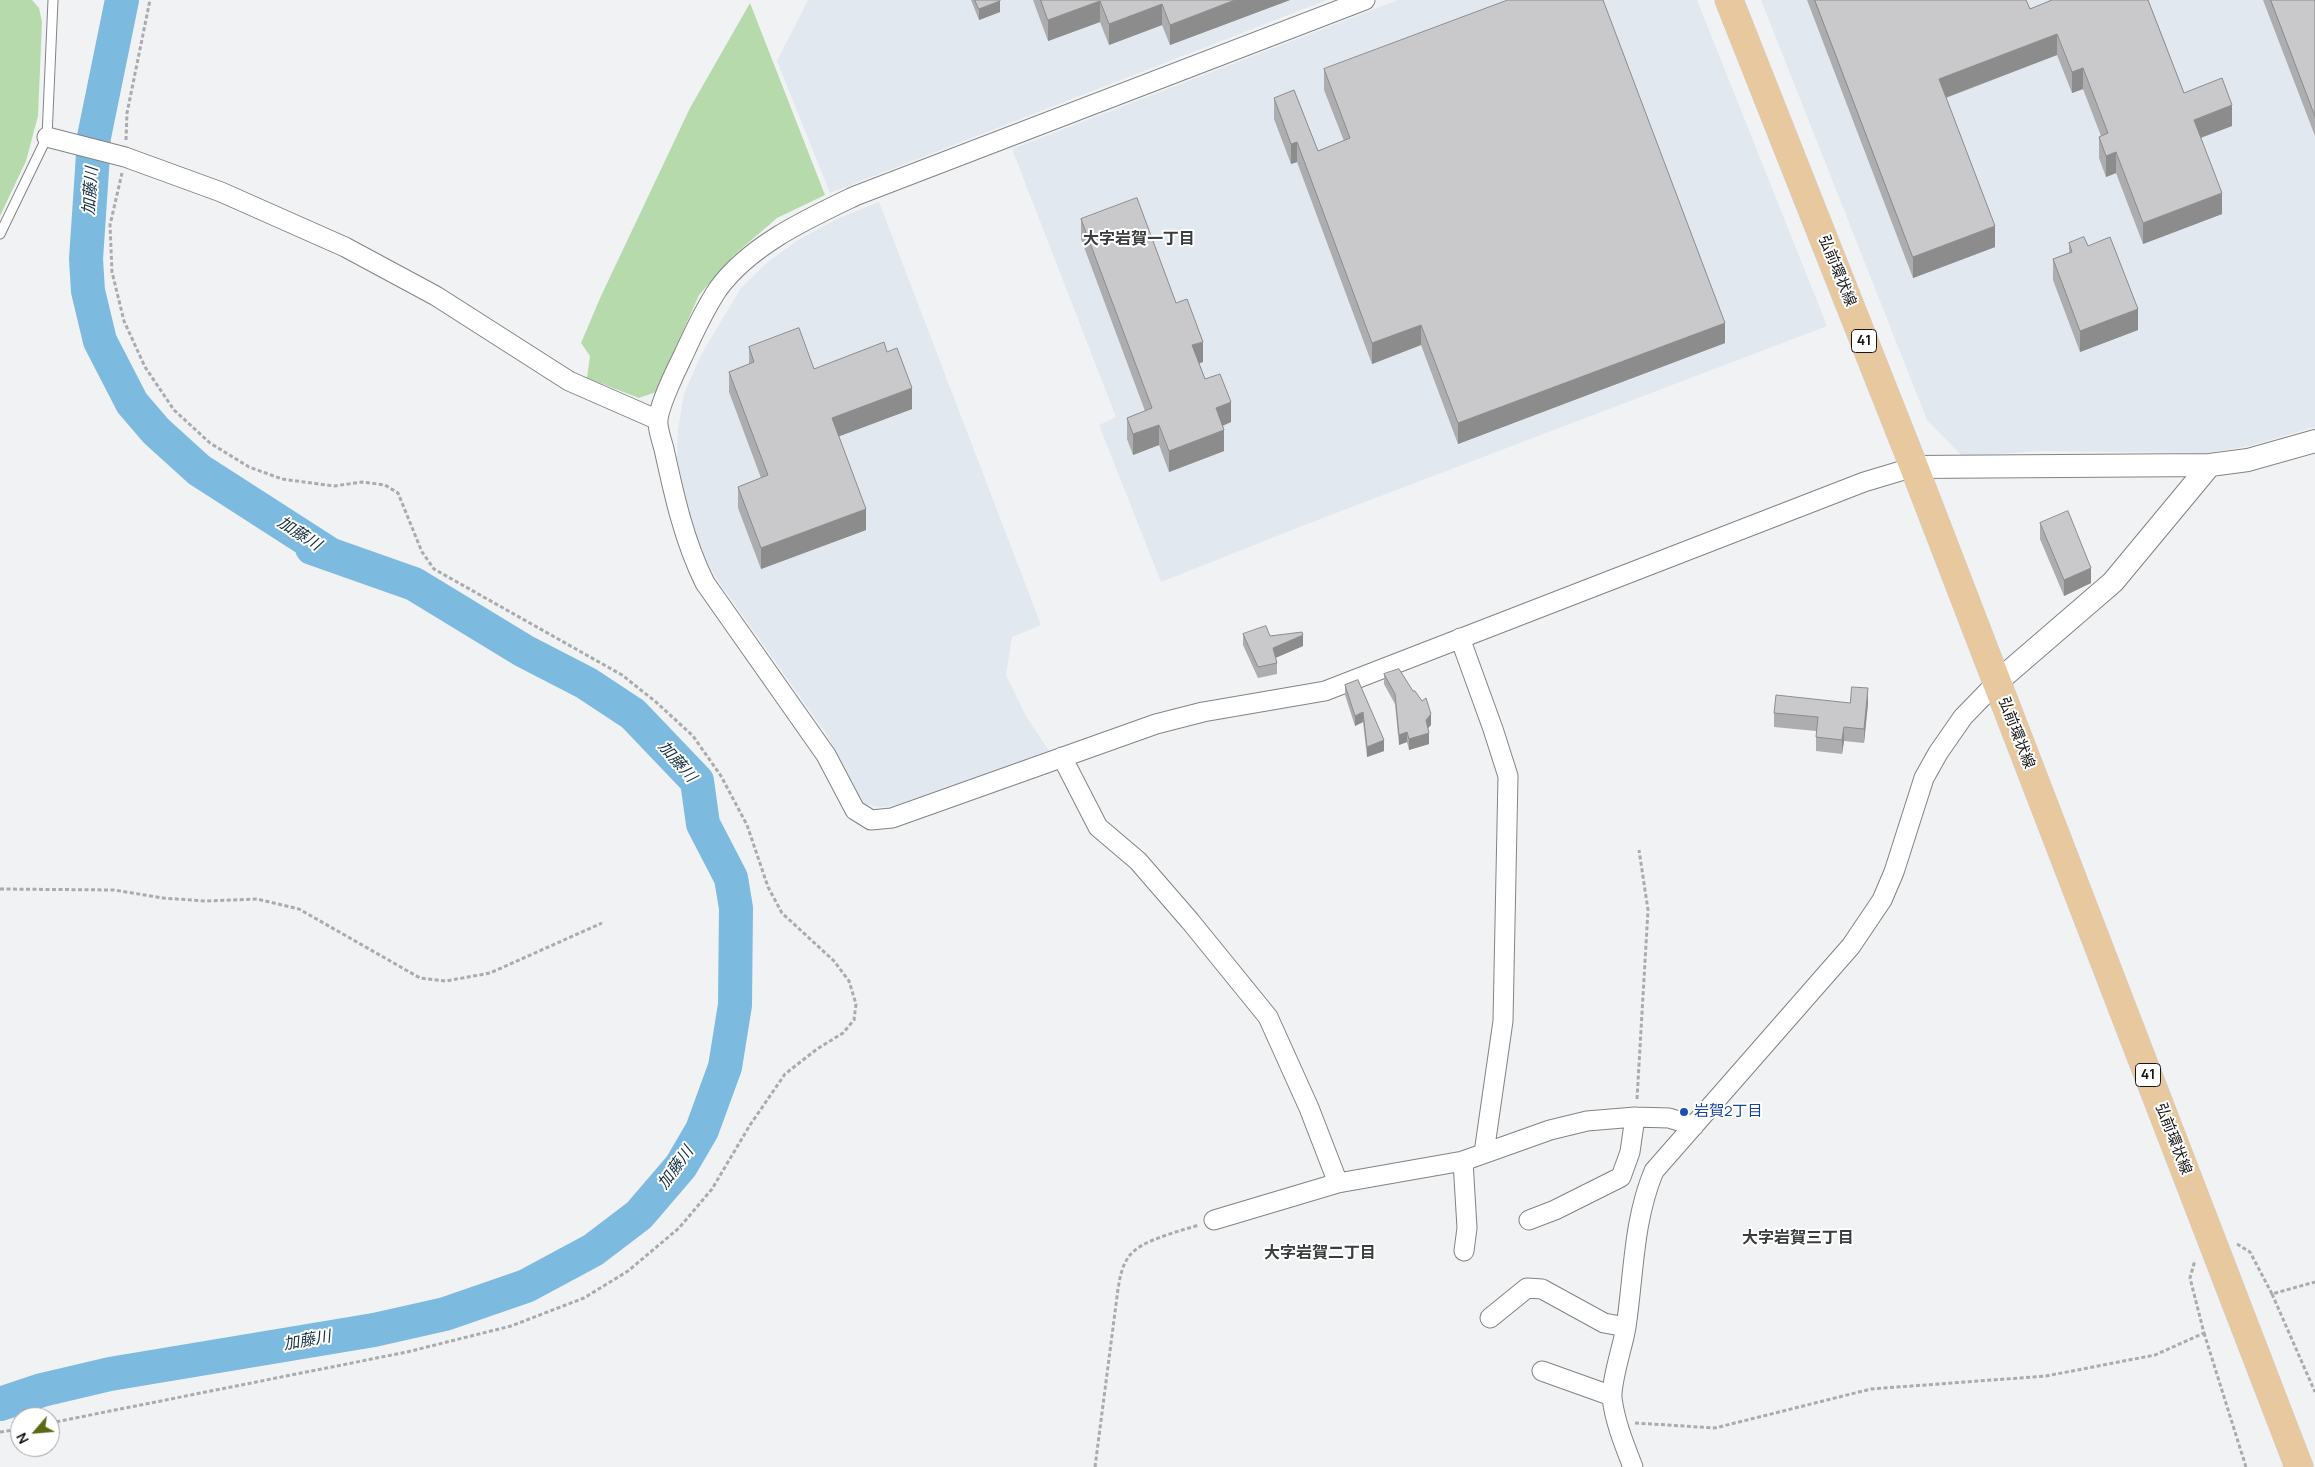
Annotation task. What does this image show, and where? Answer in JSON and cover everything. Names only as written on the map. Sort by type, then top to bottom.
[{"type":"main road","name":"弘前環状線","points":[[1730,0],[1914,467],[2080,903],[2299,1467]]},
{"type":"street","points":[[1365,0],[855,196],[801,221],[772,240],[719,288],[698,324],[675,372],[658,420],[673,489],[693,559],[705,583],[826,754],[855,810],[872,820],[892,818],[1166,721],[1203,712],[1325,691],[1864,482],[1914,467],[2210,465],[2248,460],[2315,441]]},
{"type":"street","points":[[47,137],[121,156],[221,192],[344,247],[436,296],[569,381],[658,420]]},
{"type":"street","points":[[1633,1467],[1616,1422],[1612,1396],[1626,1327],[1638,1224],[1645,1192],[1654,1171],[1851,946],[1882,900],[1894,872],[1924,778],[1938,753],[1964,717],[1997,682],[2113,582],[2210,465]]},
{"type":"street","points":[[1460,638],[1508,776],[1503,1021],[1484,1153]]},
{"type":"street","points":[[1062,757],[1098,827],[1138,861],[1190,920],[1268,1017],[1309,1108],[1338,1183]]},
{"type":"street","points":[[1214,1220],[1338,1183],[1463,1161],[1587,1121],[1636,1117],[1669,1118],[1694,1126]]},
{"type":"street","points":[[1529,1220],[1554,1210],[1621,1177],[1630,1152],[1636,1117]]},
{"type":"street","points":[[1463,1161],[1467,1228],[1464,1251]]},
{"type":"street","points":[[1490,1318],[1527,1288],[1542,1289],[1604,1322],[1626,1327]]},
{"type":"street","points":[[1542,1372],[1612,1396]]},
{"type":"lane","points":[[0,234],[47,137],[52,0]]},
{"type":"path","points":[[60,1421],[407,1352],[510,1326],[584,1298],[628,1271],[679,1228],[712,1189],[750,1125],[785,1074],[816,1049],[843,1033],[854,1020],[856,1004],[849,981],[834,961],[782,912],[768,887],[747,825],[721,776],[693,736],[656,702],[622,675],[434,569],[422,552],[398,493],[385,485],[362,482],[334,486],[282,479],[249,468],[210,443],[174,410],[145,367],[128,329],[112,272],[110,224],[127,113],[150,0]]},
{"type":"path","points":[[1636,1117],[1648,910],[1639,850]]},
{"type":"path","points":[[0,888],[114,890],[163,898],[205,901],[257,899],[299,909],[420,978],[446,981],[490,973],[602,923]]},
{"type":"path","points":[[1095,1467],[1122,1269],[1129,1256],[1136,1249],[1162,1237],[1214,1220]]},
{"type":"path","points":[[2246,1467],[2204,1333],[2190,1278],[2195,1260],[2214,1245],[2233,1242],[2250,1252],[2272,1294],[2315,1392]]},
{"type":"path","points":[[2272,1294],[2315,1282]]},
{"type":"path","points":[[1616,1422],[1715,1428],[1871,1389],[2046,1376],[2155,1355],[2204,1333]]},
{"type":"shaded area","points":[[808,0],[1327,0],[830,193],[777,61]]},
{"type":"shaded area","points":[[1398,0],[1697,0],[1827,326],[1307,524],[1161,582],[1099,425],[1116,417],[1012,149]]},
{"type":"shaded area","points":[[1761,0],[2315,0],[2315,427],[2249,446],[2207,453],[2043,451],[1962,456],[1927,420]]},
{"type":"shaded area","points":[[879,202],[1041,625],[1012,637],[1006,675],[1026,716],[1049,751],[893,806],[880,807],[861,804],[827,735],[716,578],[701,552],[688,512],[677,458],[678,430],[684,394],[701,355],[741,288],[768,262],[798,240],[837,219]]},
{"type":"green space","points":[[0,0],[32,0],[39,8],[42,22],[38,116],[26,161],[0,216]]},
{"type":"green space","points":[[750,3],[825,195],[777,218],[734,255],[699,295],[656,392],[639,398],[587,378],[590,356],[581,343],[601,296],[690,108]]},
{"type":"building","points":[[975,0],[1000,0],[1000,1],[979,9]]},
{"type":"building","points":[[1041,0],[1235,0],[1170,25],[1162,4],[1109,24],[1100,1],[1048,20]]},
{"type":"building","points":[[1508,0],[1603,0],[1725,323],[1458,423],[1421,325],[1372,343],[1297,142],[1291,144],[1274,98],[1294,90],[1318,151],[1350,138],[1324,69]]},
{"type":"building","points":[[1815,0],[2026,0],[2030,9],[2052,0],[2148,0],[2184,93],[2222,78],[2232,105],[2194,120],[2222,193],[2143,223],[2116,152],[2106,156],[2099,137],[2108,133],[2083,68],[2072,72],[2057,34],[1939,79],[1995,226],[1913,257]]},
{"type":"building","points":[[2271,0],[2315,0],[2315,116]]},
{"type":"building","points":[[1137,198],[1176,303],[1187,299],[1203,342],[1192,345],[1205,379],[1220,374],[1231,402],[1216,408],[1224,430],[1169,451],[1159,425],[1133,434],[1127,418],[1152,408],[1081,219]]},
{"type":"building","points":[[2084,237],[2088,246],[2110,237],[2138,309],[2080,331],[2053,259],[2072,252],[2069,243]]},
{"type":"building","points":[[799,328],[814,369],[884,342],[887,352],[897,348],[912,388],[832,418],[866,509],[761,548],[738,487],[768,475],[729,372],[754,362],[749,347]]},
{"type":"building","points":[[2068,511],[2091,568],[2064,580],[2040,523]]},
{"type":"building","points":[[1266,626],[1270,636],[1302,632],[1303,635],[1273,648],[1277,663],[1258,667],[1243,634]]},
{"type":"building","points":[[1399,669],[1422,701],[1426,698],[1431,714],[1426,720],[1429,733],[1409,739],[1407,732],[1399,735],[1395,694],[1384,674]]},
{"type":"building","points":[[1358,680],[1384,740],[1367,747],[1363,712],[1355,716],[1345,685]]},
{"type":"building","points":[[1852,687],[1868,688],[1864,729],[1844,727],[1842,740],[1816,737],[1818,717],[1774,713],[1776,695],[1850,703]]},
{"type":"waterway","name":"加藤川","points":[[0,1404],[42,1390],[110,1374],[374,1330],[445,1314],[526,1286],[593,1250],[639,1215],[681,1166],[702,1130],[725,1067],[735,1005],[736,908],[731,878],[703,824],[697,781],[633,714],[586,683],[524,651],[414,584],[312,548],[328,553],[199,470],[156,431],[132,403],[100,341],[88,291],[86,259],[94,137],[122,0]]},
{"type":"place","name":"岩賀2丁目","points":[[1684,1112]]},
{"type":"district","name":"大字岩賀一丁目","points":[[1139,240]]},
{"type":"district","name":"大字岩賀三丁目","points":[[1798,1239]]},
{"type":"district","name":"大字岩賀二丁目","points":[[1320,1254]]}]
